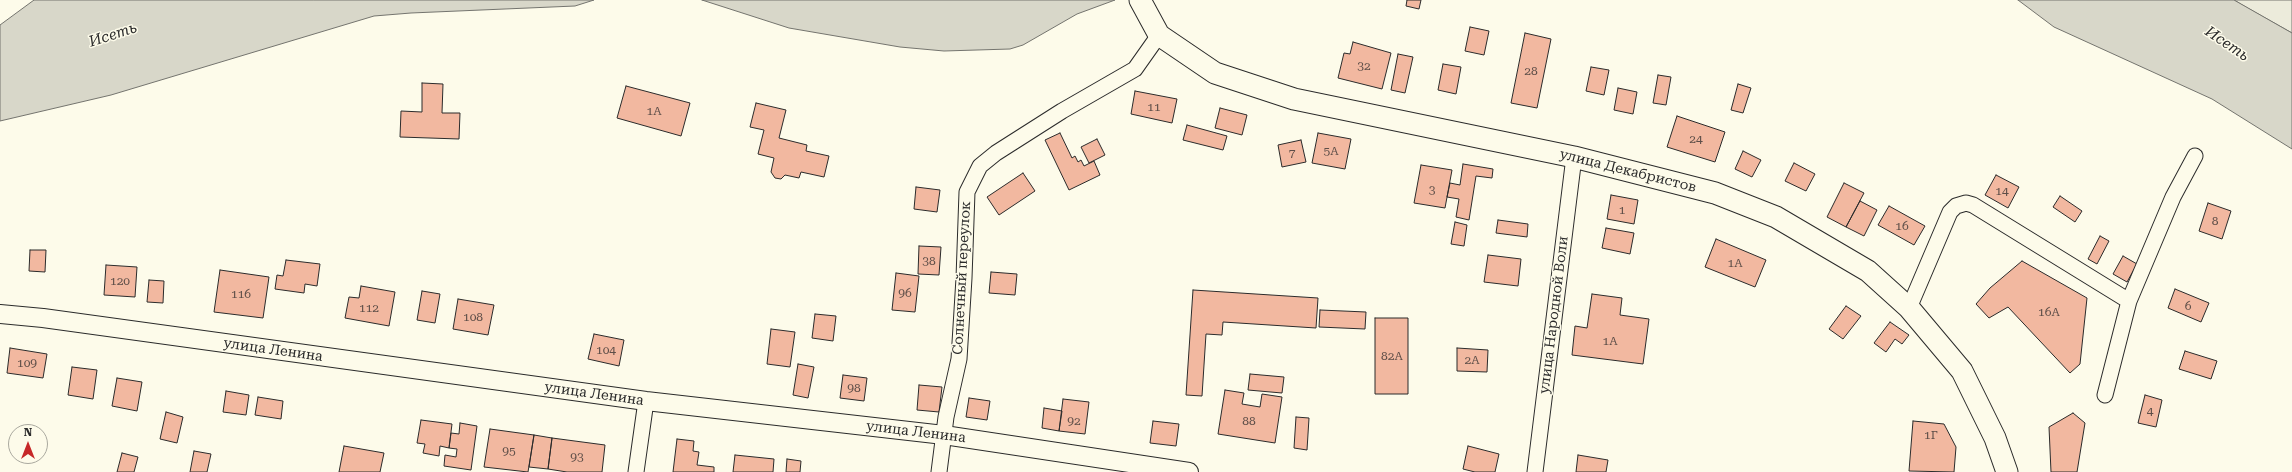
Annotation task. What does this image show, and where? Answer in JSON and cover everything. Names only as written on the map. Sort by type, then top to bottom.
[{"type":"main road","points":[[1140,0],[1155,27]]},
{"type":"main road","name":"улица Декабристов","points":[[1155,27],[1215,73],[1294,99],[1574,157],[1715,193],[1776,217],[1868,271],[1909,308],[1962,371],[1995,438],[2007,472]]},
{"type":"street","name":"Солнечный переулок","points":[[939,472],[944,435],[959,359],[967,192],[980,166],[996,153],[1062,111],[1135,69],[1155,27]]},
{"type":"street","points":[[2105,395],[2129,301],[2173,197],[2195,156]]},
{"type":"street","name":"улица Народной Воли","points":[[1535,472],[1574,157]]},
{"type":"street","points":[[1909,308],[1950,212],[1956,206],[1966,203],[1973,205],[2129,301]]},
{"type":"street","name":"улица Ленина","points":[[0,314],[44,318],[646,401],[944,435],[1189,472]]},
{"type":"street","points":[[636,472],[646,401]]},
{"type":"shaded area","points":[[2234,0],[2292,0],[2292,33],[2244,6]]},
{"type":"water","name":"Исеть","points":[[34,0],[594,0],[575,6],[374,16],[111,95],[0,121],[0,25]]},
{"type":"water","points":[[702,0],[1115,0],[1077,14],[1023,45],[1010,49],[944,51],[900,47],[789,28]]},
{"type":"water","name":"Исеть","points":[[2018,0],[2234,0],[2292,33],[2292,149],[2212,99],[2054,27]]},
{"type":"building","points":[[1407,0],[1421,0],[1419,9],[1406,6]]},
{"type":"building","points":[[1470,27],[1489,31],[1484,55],[1465,51]]},
{"type":"building","points":[[1525,33],[1551,39],[1537,108],[1511,103]]},
{"type":"building","points":[[1353,42],[1391,53],[1382,89],[1338,78],[1344,53],[1350,54]]},
{"type":"building","points":[[1398,54],[1413,57],[1405,93],[1391,90]]},
{"type":"building","points":[[1443,64],[1461,67],[1456,94],[1438,90]]},
{"type":"building","points":[[1591,67],[1609,70],[1604,95],[1586,91]]},
{"type":"building","points":[[1658,75],[1671,77],[1666,105],[1653,103]]},
{"type":"building","points":[[422,83],[443,84],[442,113],[460,113],[459,139],[400,137],[401,111],[422,112]]},
{"type":"building","points":[[1738,84],[1751,88],[1743,113],[1731,110]]},
{"type":"building","points":[[626,86],[690,103],[681,136],[617,118]]},
{"type":"building","points":[[1618,88],[1637,92],[1633,114],[1614,110]]},
{"type":"building","points":[[1135,91],[1177,99],[1172,123],[1131,114]]},
{"type":"building","points":[[756,103],[786,110],[779,138],[807,145],[806,151],[829,156],[824,177],[801,172],[799,178],[785,175],[781,179],[775,178],[771,172],[774,158],[758,154],[764,130],[750,127]]},
{"type":"building","points":[[1220,108],[1247,115],[1242,135],[1215,128]]},
{"type":"building","points":[[1677,116],[1725,132],[1715,162],[1667,147]]},
{"type":"building","points":[[1187,125],[1227,136],[1223,150],[1183,140]]},
{"type":"building","points":[[1060,133],[1072,158],[1075,156],[1078,162],[1081,160],[1084,166],[1094,161],[1100,175],[1069,190],[1045,140]]},
{"type":"building","points":[[1318,133],[1351,139],[1345,169],[1312,163]]},
{"type":"building","points":[[1097,139],[1105,155],[1089,163],[1081,147]]},
{"type":"building","points":[[1301,140],[1306,162],[1282,167],[1278,145]]},
{"type":"building","points":[[1743,151],[1761,160],[1752,177],[1735,169]]},
{"type":"building","points":[[1794,163],[1815,174],[1806,191],[1785,181]]},
{"type":"building","points":[[1463,164],[1493,169],[1492,178],[1476,176],[1469,220],[1456,217],[1459,199],[1447,197],[1450,183],[1460,185]]},
{"type":"building","points":[[1421,165],[1452,170],[1445,208],[1414,203]]},
{"type":"building","points":[[1023,173],[1035,191],[999,215],[987,197]]},
{"type":"building","points":[[1996,175],[2019,187],[2008,208],[1985,195]]},
{"type":"building","points":[[1844,183],[1864,193],[1846,227],[1827,217]]},
{"type":"building","points":[[916,187],[940,190],[937,212],[914,209]]},
{"type":"building","points":[[1611,195],[1638,200],[1634,224],[1607,219]]},
{"type":"building","points":[[2060,196],[2082,211],[2075,222],[2053,207]]},
{"type":"building","points":[[1860,201],[1877,210],[1864,236],[1846,227]]},
{"type":"building","points":[[2208,203],[2231,211],[2222,239],[2199,231]]},
{"type":"building","points":[[1889,206],[1925,226],[1914,245],[1878,225]]},
{"type":"building","points":[[1498,220],[1528,224],[1527,237],[1496,233]]},
{"type":"building","points":[[1455,222],[1467,225],[1464,246],[1451,244]]},
{"type":"building","points":[[1606,228],[1634,233],[1630,254],[1602,248]]},
{"type":"building","points":[[2100,236],[2109,241],[2097,264],[2088,259]]},
{"type":"building","points":[[1716,239],[1766,260],[1755,287],[1705,267]]},
{"type":"building","points":[[919,246],[941,247],[939,275],[918,274]]},
{"type":"building","points":[[30,250],[46,250],[45,272],[29,271]]},
{"type":"building","points":[[1488,255],[1521,259],[1518,286],[1484,282]]},
{"type":"building","points":[[2123,256],[2137,264],[2127,282],[2113,274]]},
{"type":"building","points":[[286,260],[320,264],[317,286],[305,284],[304,293],[275,289],[277,275],[283,276]]},
{"type":"building","points":[[2022,261],[2087,298],[2080,364],[2070,373],[2008,307],[1989,318],[1976,304],[1990,288]]},
{"type":"building","points":[[106,265],[137,267],[135,297],[104,295]]},
{"type":"building","points":[[220,270],[269,277],[263,318],[214,312]]},
{"type":"building","points":[[991,272],[1017,274],[1015,295],[989,293]]},
{"type":"building","points":[[896,273],[919,276],[915,312],[892,310]]},
{"type":"building","points":[[149,280],[164,281],[163,303],[147,302]]},
{"type":"building","points":[[361,286],[395,292],[389,326],[345,318],[349,297],[359,298]]},
{"type":"building","points":[[2175,289],[2209,303],[2201,322],[2168,308]]},
{"type":"building","points":[[1193,290],[1318,298],[1316,328],[1223,322],[1222,335],[1206,334],[1202,396],[1186,395]]},
{"type":"building","points":[[422,291],[440,294],[435,323],[417,320]]},
{"type":"building","points":[[1592,294],[1622,298],[1620,315],[1649,319],[1643,364],[1572,355],[1575,326],[1587,328]]},
{"type":"building","points":[[458,299],[494,305],[488,335],[453,329]]},
{"type":"building","points":[[1846,306],[1861,316],[1843,339],[1829,329]]},
{"type":"building","points":[[1320,310],[1366,312],[1365,329],[1319,327]]},
{"type":"building","points":[[815,314],[836,316],[833,341],[812,338]]},
{"type":"building","points":[[1375,318],[1408,318],[1408,394],[1375,394]]},
{"type":"building","points":[[1890,322],[1909,335],[1902,344],[1895,339],[1886,352],[1874,343]]},
{"type":"building","points":[[771,329],[795,332],[790,367],[767,364]]},
{"type":"building","points":[[594,334],[624,340],[619,366],[588,359]]},
{"type":"building","points":[[10,348],[47,354],[43,378],[7,373]]},
{"type":"building","points":[[1457,348],[1488,350],[1487,372],[1457,371]]},
{"type":"building","points":[[2185,351],[2217,361],[2211,379],[2179,369]]},
{"type":"building","points":[[798,364],[814,367],[808,398],[793,395]]},
{"type":"building","points":[[72,367],[97,370],[93,399],[68,395]]},
{"type":"building","points":[[1250,374],[1284,377],[1282,393],[1248,390]]},
{"type":"building","points":[[843,375],[867,378],[864,401],[840,398]]},
{"type":"building","points":[[117,378],[142,382],[137,411],[112,406]]},
{"type":"building","points":[[919,385],[942,387],[939,412],[917,410]]},
{"type":"building","points":[[1225,390],[1244,393],[1242,404],[1260,407],[1262,394],[1282,397],[1275,443],[1218,434]]},
{"type":"building","points":[[226,391],[249,395],[246,415],[223,412]]},
{"type":"building","points":[[2145,395],[2162,400],[2156,427],[2138,423]]},
{"type":"building","points":[[258,397],[283,401],[281,419],[255,415]]},
{"type":"building","points":[[969,398],[990,401],[987,420],[966,417]]},
{"type":"building","points":[[1063,399],[1089,402],[1085,434],[1059,431]]},
{"type":"building","points":[[1044,408],[1062,411],[1059,431],[1042,428]]},
{"type":"building","points":[[166,412],[183,417],[177,443],[160,439]]},
{"type":"building","points":[[2073,413],[2085,423],[2077,472],[2051,472],[2049,427]]},
{"type":"building","points":[[1296,417],[1309,418],[1307,450],[1294,448]]},
{"type":"building","points":[[421,420],[452,424],[449,448],[440,446],[439,456],[423,453],[425,444],[417,443]]},
{"type":"building","points":[[1153,421],[1179,424],[1176,446],[1150,443]]},
{"type":"building","points":[[1913,421],[1944,424],[1956,447],[1954,472],[1909,471]]},
{"type":"building","points":[[460,423],[477,426],[471,470],[444,466],[445,455],[456,457],[457,449],[449,448],[451,433],[459,434]]},
{"type":"building","points":[[490,429],[534,435],[528,472],[484,467]]},
{"type":"building","points":[[534,435],[552,438],[548,469],[529,467]]},
{"type":"building","points":[[552,438],[605,445],[602,472],[567,472],[548,469]]},
{"type":"building","points":[[677,439],[694,441],[693,451],[699,452],[697,465],[714,467],[714,472],[673,472]]},
{"type":"building","points":[[344,446],[384,453],[380,472],[339,472]]},
{"type":"building","points":[[1468,446],[1499,454],[1495,472],[1475,472],[1463,469]]},
{"type":"building","points":[[194,451],[211,454],[207,472],[190,472]]},
{"type":"building","points":[[122,453],[138,457],[134,472],[117,472]]},
{"type":"building","points":[[735,455],[774,459],[773,472],[733,472]]},
{"type":"building","points":[[1578,455],[1608,460],[1606,472],[1576,472]]},
{"type":"building","points":[[787,459],[801,461],[800,472],[786,472]]}]
